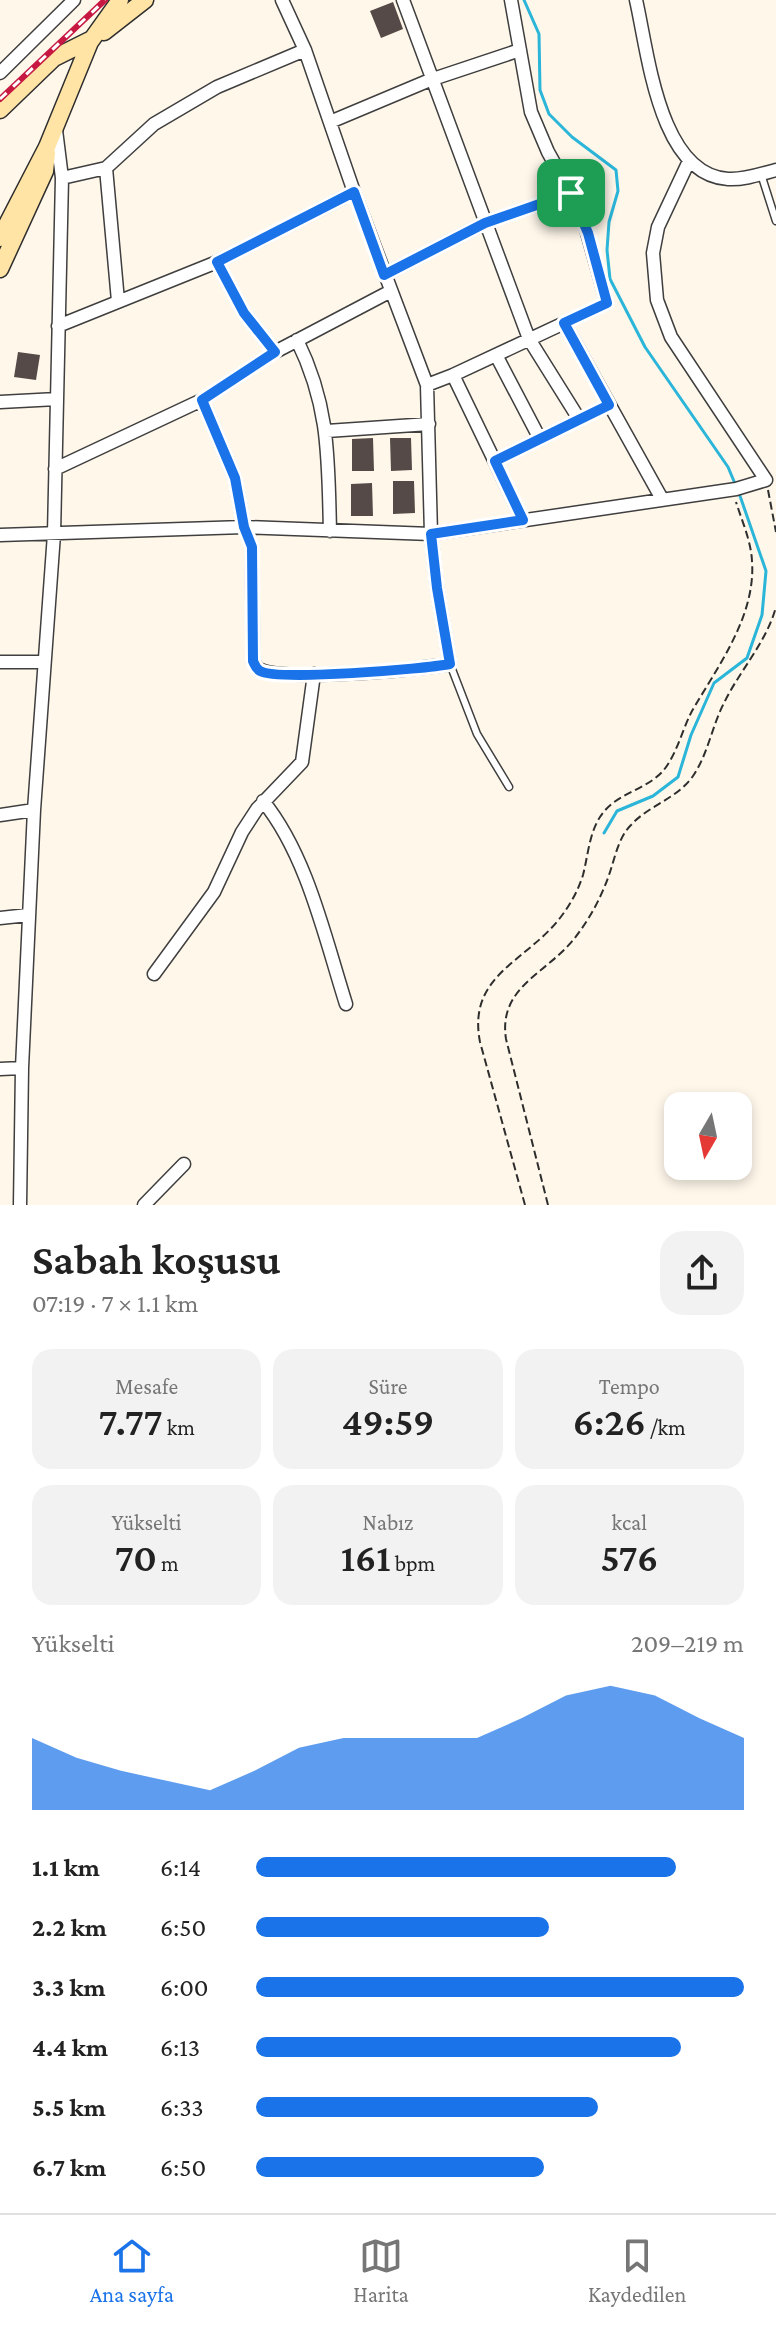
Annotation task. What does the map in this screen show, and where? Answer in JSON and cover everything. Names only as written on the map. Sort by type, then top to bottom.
[{"type":"main road","points":[[0,238],[47,147],[91,41],[120,0]]},
{"type":"main road","points":[[0,110],[54,58],[91,41],[145,0]]},
{"type":"main road","points":[[0,269],[45,171],[47,147]]},
{"type":"street","points":[[0,73],[74,0]]},
{"type":"street","points":[[202,400],[235,478],[244,527],[254,555],[255,665],[264,672],[314,674],[450,664],[431,534],[427,385],[384,275],[305,50],[282,0]]},
{"type":"street","points":[[403,0],[430,80],[529,339],[579,419]]},
{"type":"street","points":[[427,385],[607,303],[588,233],[531,112],[511,0]]},
{"type":"street","points":[[636,0],[659,103],[689,161],[699,170],[726,179],[776,170]]},
{"type":"street","points":[[62,178],[106,168],[154,124],[217,87],[305,50]]},
{"type":"street","points":[[330,122],[430,80],[520,50]]},
{"type":"street","points":[[20,1205],[28,915],[54,534],[62,178],[56,126]]},
{"type":"street","points":[[0,535],[244,527],[431,534],[734,490],[771,478],[671,337],[657,300],[653,253],[658,227],[689,161]]},
{"type":"street","points":[[106,168],[118,301]]},
{"type":"street","points":[[58,326],[217,262],[354,192]]},
{"type":"street","points":[[384,275],[485,223],[571,193]]},
{"type":"street","points":[[217,262],[244,313],[275,352]]},
{"type":"street","points":[[55,469],[202,400],[275,352],[391,291]]},
{"type":"street","points":[[564,323],[662,499]]},
{"type":"street","points":[[297,340],[314,377],[327,431],[330,531]]},
{"type":"street","points":[[496,355],[540,439]]},
{"type":"street","points":[[453,375],[523,520]]},
{"type":"street","points":[[0,402],[57,399]]},
{"type":"street","points":[[495,461],[609,405]]},
{"type":"street","points":[[327,431],[429,424]]},
{"type":"street","points":[[0,662],[44,662]]},
{"type":"street","points":[[154,974],[207,904],[242,832],[263,801],[302,762],[314,674]]},
{"type":"street","points":[[263,801],[288,839],[313,900],[346,1004]]},
{"type":"street","points":[[0,815],[34,810]]},
{"type":"street","points":[[0,918],[28,915]]},
{"type":"street","points":[[0,1069],[22,1068]]},
{"type":"street","points":[[144,1205],[184,1164]]},
{"type":"lane","points":[[761,174],[776,221]]},
{"type":"lane","points":[[450,664],[477,734],[509,787]]},
{"type":"path","points":[[771,478],[776,532]]},
{"type":"path","points":[[525,1205],[480,1042],[477,1020],[481,1000],[494,979],[549,931],[567,909],[578,887],[602,813],[619,797],[651,781],[668,764],[689,717],[739,628],[749,597],[752,560],[734,490]]},
{"type":"path","points":[[548,1205],[506,1039],[508,1006],[517,990],[562,952],[583,926],[599,899],[627,830],[641,816],[679,792],[697,770],[722,706],[765,637],[776,607]]},
{"type":"building","points":[[393,2],[403,29],[381,38],[370,11]]},
{"type":"building","points":[[18,352],[40,355],[36,380],[14,377]]},
{"type":"building","points":[[373,438],[374,471],[352,471],[352,439]]},
{"type":"building","points":[[390,438],[411,438],[412,470],[391,471]]},
{"type":"building","points":[[393,481],[414,481],[415,513],[393,514]]},
{"type":"building","points":[[372,483],[373,516],[351,516],[351,484]]},
{"type":"waterway","points":[[524,0],[539,34],[540,90],[549,114],[572,137],[616,170],[618,191],[609,222],[607,250],[610,279],[645,347],[728,467],[736,486]]},
{"type":"waterway","points":[[604,833],[617,811],[653,796],[678,777],[691,735],[714,683],[747,658],[762,615],[766,571],[739,493]]},
{"type":"railway","points":[[0,99],[105,0]]},
{"type":"route","points":[[354,192],[384,275],[485,223],[571,193],[581,211],[607,303],[564,323],[609,405],[495,461],[523,520],[431,534],[450,664],[314,674],[260,671],[253,661],[252,547],[244,527],[235,478],[202,400],[275,352],[244,313],[217,262],[354,192]]}]
